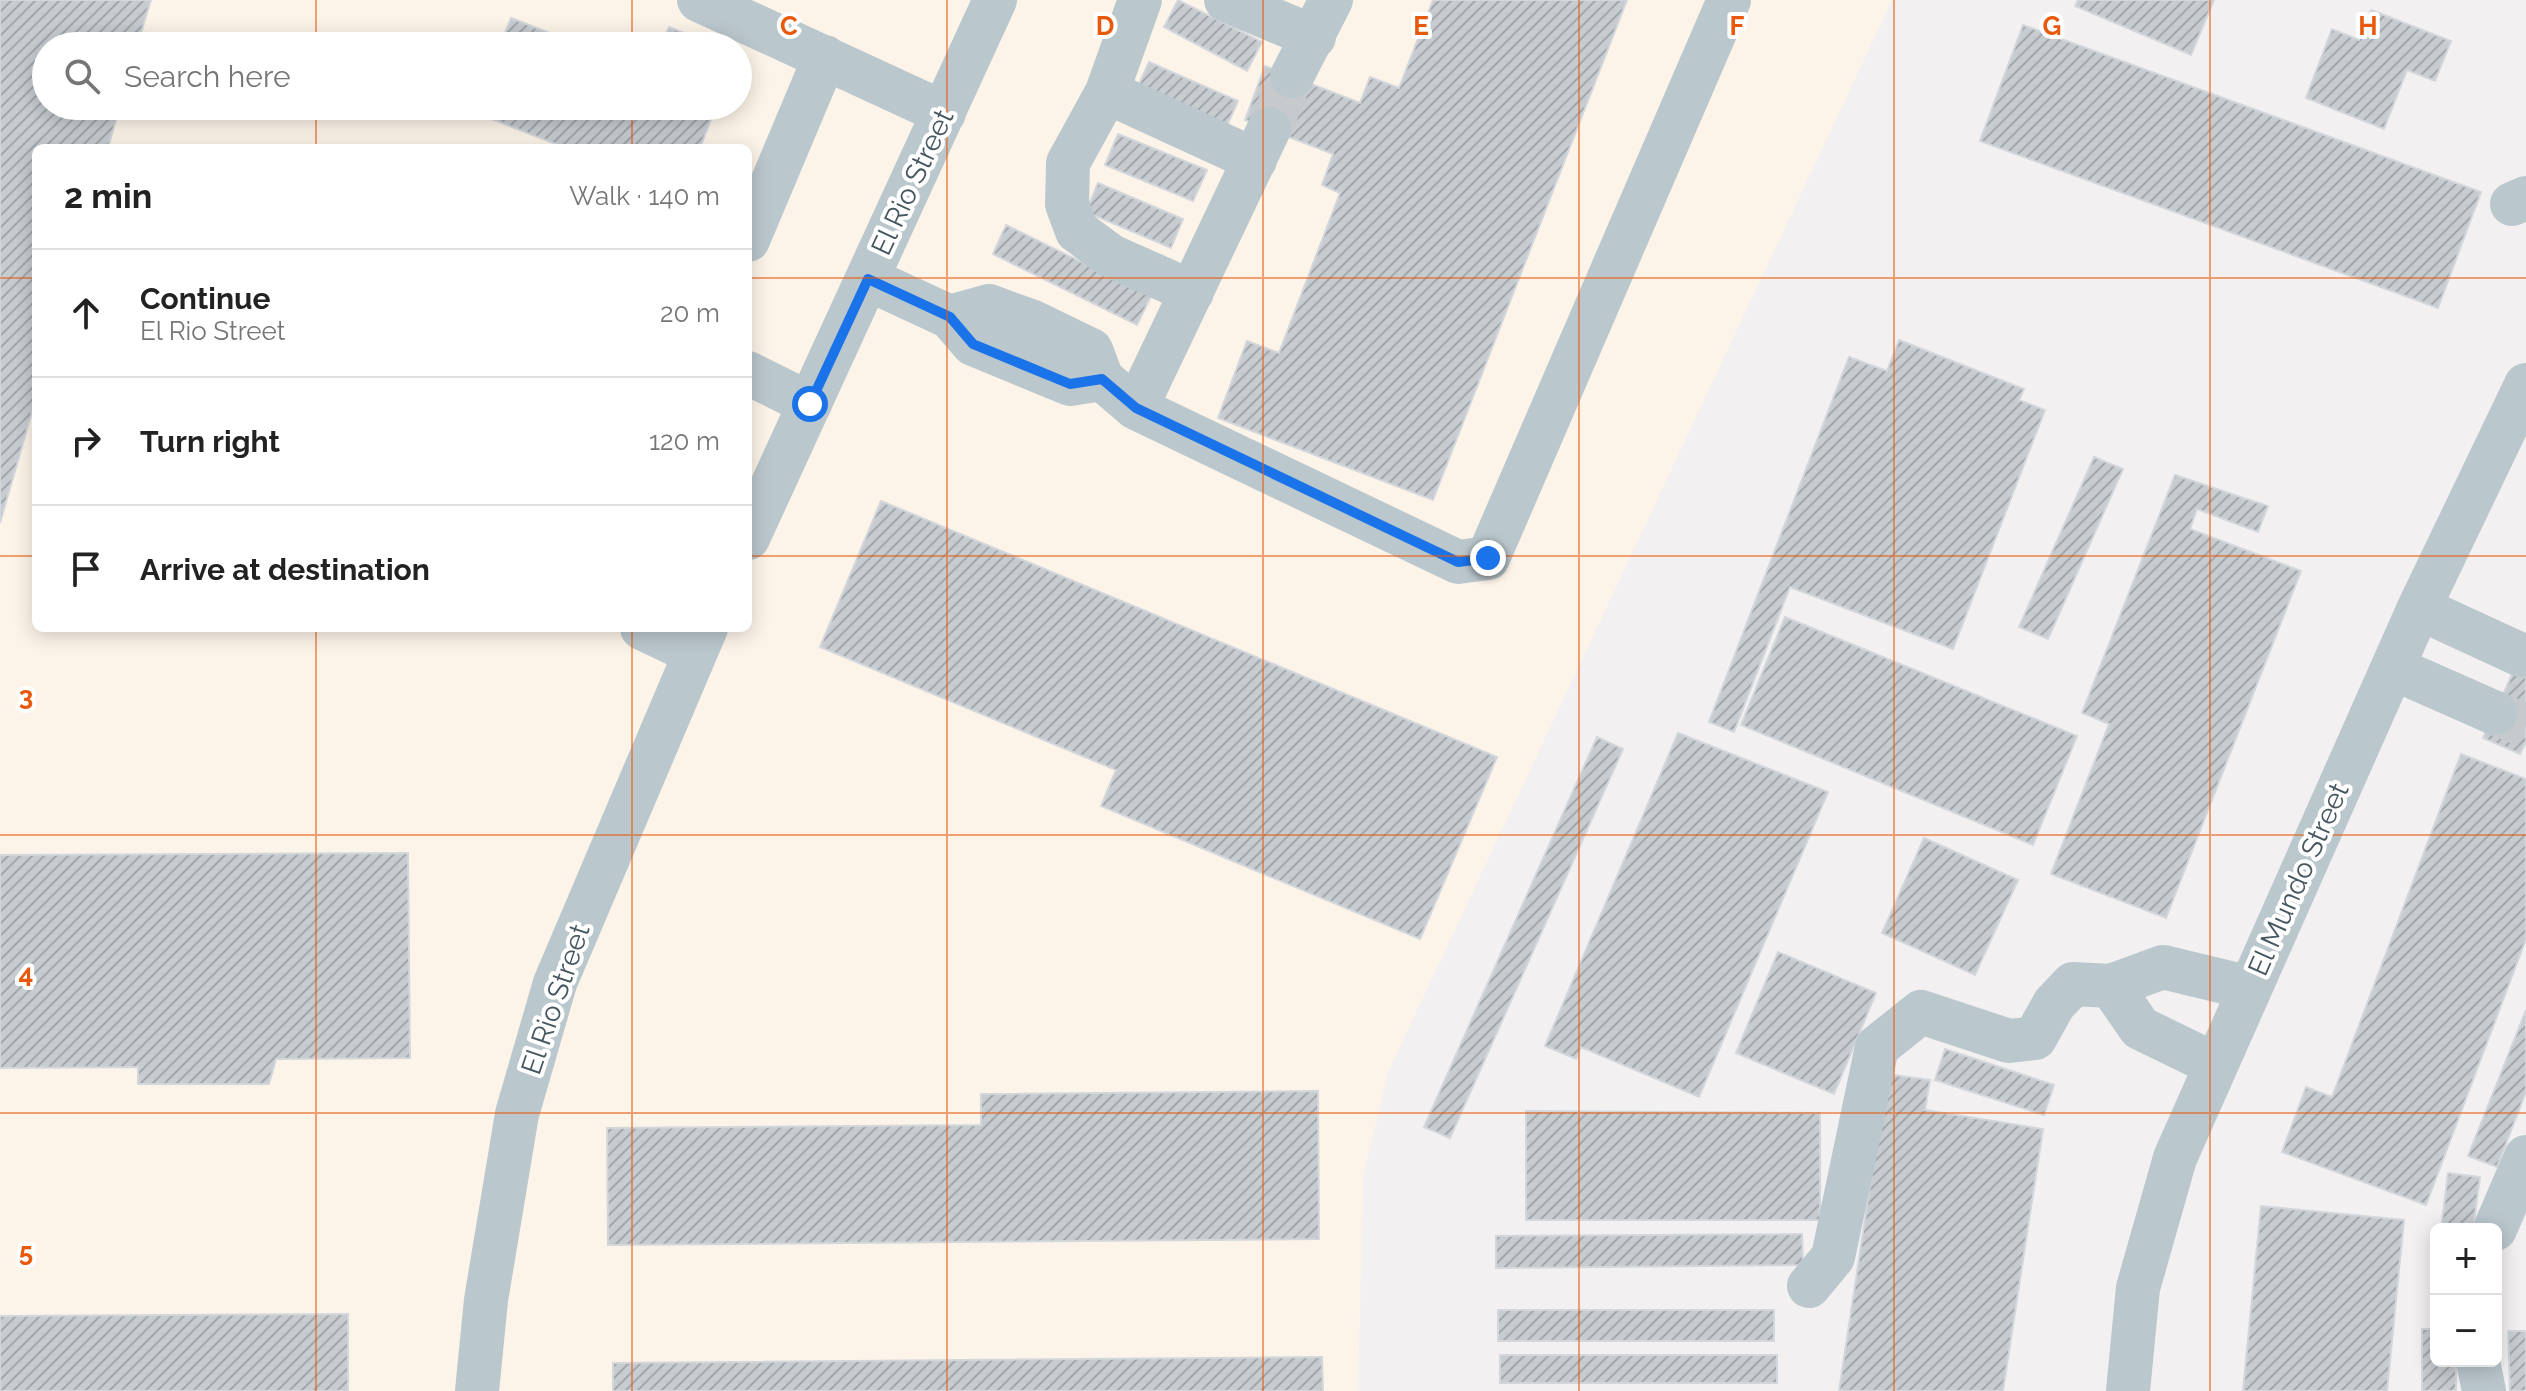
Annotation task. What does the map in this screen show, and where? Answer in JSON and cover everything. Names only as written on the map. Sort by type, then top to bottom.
[{"type":"street","points":[[699,0],[944,113]]},
{"type":"street","name":"El Rio Street","points":[[752,529],[995,0]]},
{"type":"street","points":[[1140,0],[1107,92],[1068,163],[1067,204],[1077,231],[1111,256],[1192,292]]},
{"type":"street","points":[[1226,0],[1323,18],[1292,76]]},
{"type":"street","points":[[868,279],[950,317],[973,344],[1070,384],[1102,379],[1136,408],[1458,562],[1488,558],[1729,0]]},
{"type":"street","points":[[752,233],[844,66]]},
{"type":"street","points":[[1107,92],[1262,144],[1136,408]]},
{"type":"street","points":[[752,375],[810,404]]},
{"type":"street","name":"El Mundo Street","points":[[2128,1391],[2138,1288],[2175,1158],[2419,608],[2526,385]]},
{"type":"street","points":[[2419,608],[2521,655]]},
{"type":"street","points":[[661,632],[700,640]]},
{"type":"street","name":"El Rio Street","points":[[477,1391],[486,1300],[517,1114],[555,983],[700,640]]},
{"type":"street","points":[[2393,668],[2495,713]]},
{"type":"street","points":[[1809,1286],[1833,1257],[1877,1047],[1921,1012],[2009,1041],[2035,1038],[2054,1004],[2073,984],[2111,986],[2163,967],[2250,988]]},
{"type":"street","points":[[2111,986],[2140,1028],[2216,1065]]},
{"type":"street","points":[[2498,1223],[2526,1157]]},
{"type":"street","points":[[2479,1367],[2484,1391]]},
{"type":"shaded area","points":[[0,0],[1892,0],[1388,1072],[1363,1176],[1358,1391],[0,1391]]},
{"type":"building","points":[[0,0],[151,0],[141,32],[32,32],[32,120],[116,120],[109,144],[32,144],[32,412],[0,523]]},
{"type":"building","points":[[1178,0],[1262,42],[1247,71],[1164,27]]},
{"type":"building","points":[[1433,0],[1627,0],[1433,500],[1218,418],[1247,341],[1279,353],[1340,193],[1322,185],[1333,154],[1245,120],[1265,66],[1360,103],[1370,77],[1399,88]]},
{"type":"building","points":[[2078,0],[2214,0],[2191,55],[2075,6]]},
{"type":"building","points":[[2371,10],[2451,41],[2435,81],[2407,70],[2384,129],[2306,98],[2332,29],[2359,40]]},
{"type":"building","points":[[511,18],[547,32],[506,32]]},
{"type":"building","points":[[2023,25],[2481,192],[2438,308],[1980,141]]},
{"type":"building","points":[[1149,62],[1238,101],[1225,130],[1136,91]]},
{"type":"building","points":[[494,120],[711,120],[702,144],[556,144]]},
{"type":"building","points":[[1118,134],[1207,170],[1193,201],[1105,165]]},
{"type":"building","points":[[1098,183],[1183,219],[1171,248],[1086,212]]},
{"type":"building","points":[[1006,225],[1151,296],[1137,325],[993,254]]},
{"type":"building","points":[[1899,340],[2024,389],[2019,400],[2045,410],[1953,649],[1790,587],[1734,732],[1709,722],[1849,357],[1887,371]]},
{"type":"building","points":[[2094,457],[2123,469],[2048,639],[2019,627]]},
{"type":"building","points":[[2175,475],[2268,506],[2258,532],[2197,509],[2190,529],[2301,571],[2166,918],[2051,874],[2109,724],[2082,713]]},
{"type":"building","points":[[881,501],[1497,757],[1420,939],[1101,806],[1116,770],[820,647]]},
{"type":"building","points":[[1785,617],[2077,736],[2033,845],[1741,725]]},
{"type":"building","points":[[2526,644],[2526,742],[2520,754],[2483,738]]},
{"type":"building","points":[[1678,733],[1828,792],[1699,1097],[1581,1047],[1576,1059],[1545,1046]]},
{"type":"building","points":[[1597,737],[1623,749],[1450,1138],[1424,1127]]},
{"type":"building","points":[[2461,754],[2526,779],[2526,939],[2426,1205],[2282,1152],[2306,1087],[2332,1097]]},
{"type":"building","points":[[1924,838],[2018,880],[1975,975],[1882,933]]},
{"type":"building","points":[[408,853],[410,1058],[276,1059],[269,1084],[138,1084],[138,1067],[0,1068],[0,855]]},
{"type":"building","points":[[1778,952],[1876,993],[1834,1094],[1736,1053]]},
{"type":"building","points":[[2526,1010],[2526,1092],[2497,1167],[2468,1156]]},
{"type":"building","points":[[1945,1049],[2054,1085],[2044,1115],[1935,1080]]},
{"type":"building","points":[[1887,1074],[1930,1080],[1925,1110],[2043,1129],[2003,1391],[1839,1391]]},
{"type":"building","points":[[1318,1091],[1319,1239],[608,1245],[607,1128],[981,1125],[981,1094]]},
{"type":"building","points":[[1526,1111],[1820,1113],[1820,1220],[1526,1220]]},
{"type":"building","points":[[2448,1173],[2480,1177],[2474,1223],[2442,1223]]},
{"type":"building","points":[[2261,1206],[2404,1220],[2387,1391],[2243,1391]]},
{"type":"building","points":[[1802,1234],[1803,1265],[1496,1268],[1496,1236]]},
{"type":"building","points":[[1498,1310],[1774,1310],[1774,1341],[1498,1341]]},
{"type":"building","points":[[348,1314],[348,1391],[0,1391],[0,1316]]},
{"type":"building","points":[[2422,1329],[2430,1329],[2430,1367],[2456,1367],[2456,1391],[2422,1391]]},
{"type":"building","points":[[2508,1331],[2526,1331],[2526,1391],[2510,1391]]},
{"type":"building","points":[[1500,1355],[1777,1355],[1777,1383],[1500,1383]]},
{"type":"building","points":[[1322,1357],[1323,1391],[613,1391],[613,1363]]},
{"type":"tunnel","points":[[1269,129],[1292,76]]},
{"type":"tunnel","points":[[2495,713],[2526,726]]},
{"type":"route","points":[[810,404],[868,279],[950,317],[973,344],[1070,384],[1102,379],[1136,408],[1458,562],[1488,558]]}]
